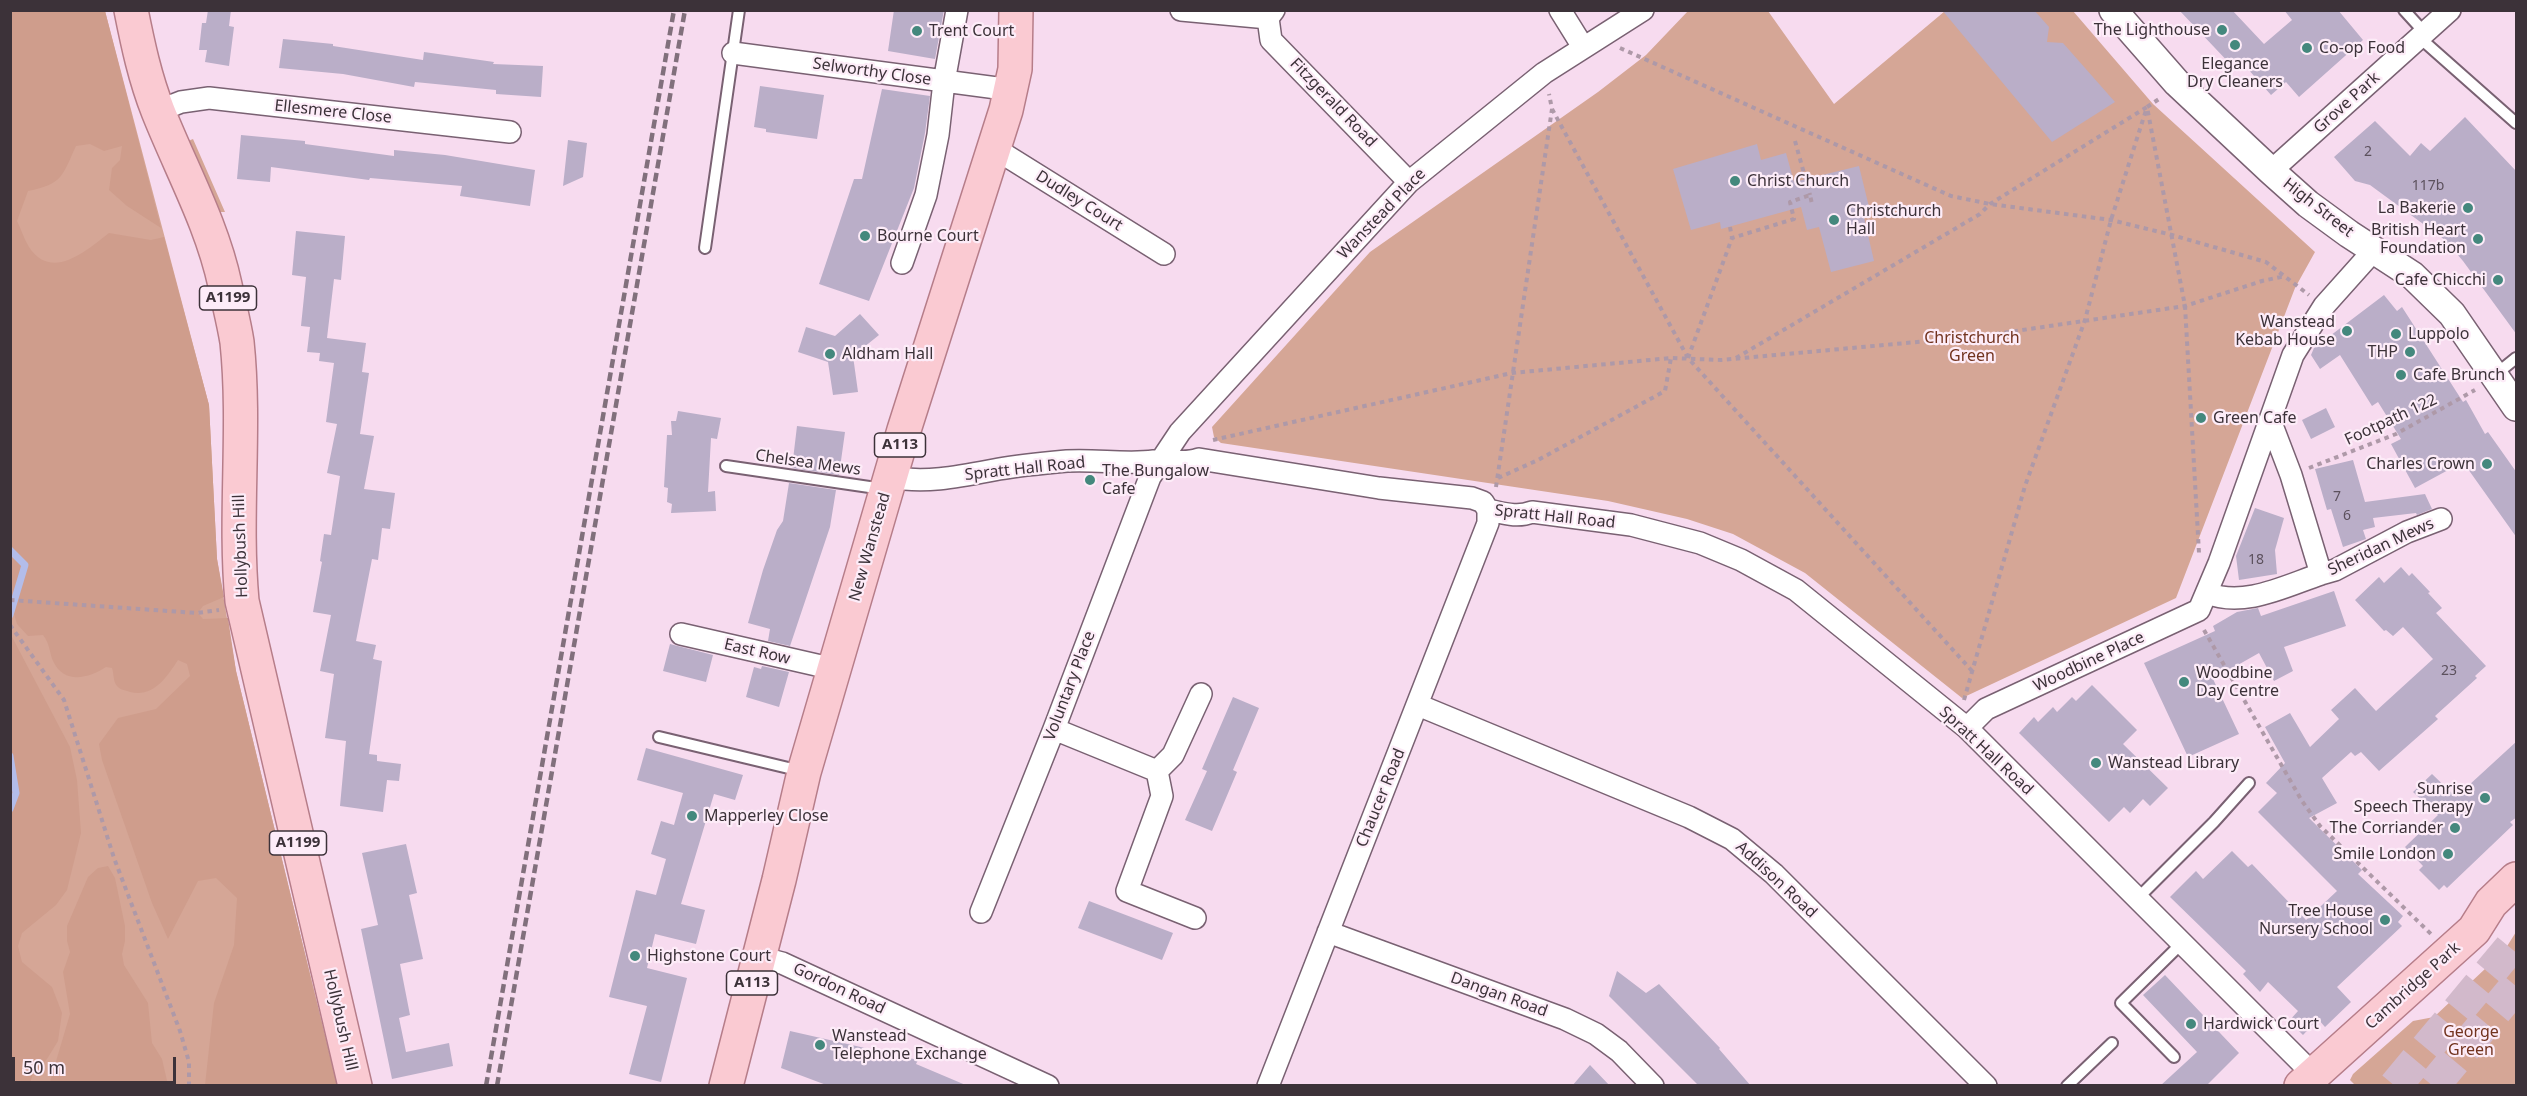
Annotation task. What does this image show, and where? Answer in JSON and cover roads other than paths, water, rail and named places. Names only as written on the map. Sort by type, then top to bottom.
[{"type":"main road","name":"Hollybush Hill","points":[[131,10],[140,58],[158,111],[213,242],[224,282],[236,341],[239,384],[238,559],[244,610],[355,1086]]},
{"type":"main road","name":"New Wanstead","points":[[726,1086],[804,772],[888,483],[1011,90],[1015,69],[1016,10]]},
{"type":"main road","name":"Cambridge Park","points":[[2307,1080],[2474,930],[2491,903],[2517,879]]},
{"type":"street","points":[[902,263],[926,195],[938,135],[944,82],[957,10]]},
{"type":"street","name":"Fitzgerald Road","points":[[1180,10],[1271,14],[1271,40],[1409,182]]},
{"type":"street","points":[[1560,10],[1591,42]]},
{"type":"street","name":"Wanstead Place","points":[[1160,460],[1180,432],[1409,182],[1544,73],[1643,10]]},
{"type":"street","name":"High Street","points":[[2113,10],[2176,83],[2271,171],[2308,204],[2412,275],[2452,314],[2517,407]]},
{"type":"street","name":"Grove Park","points":[[2271,171],[2450,10]]},
{"type":"street","name":"Selworthy Close","points":[[733,52],[1011,90]]},
{"type":"street","name":"Ellesmere Close","points":[[158,111],[188,100],[209,98],[510,132]]},
{"type":"street","name":"Dudley Court","points":[[994,148],[1164,254]]},
{"type":"street","points":[[2203,602],[2292,355],[2324,306],[2375,249]]},
{"type":"street","points":[[2203,602],[2249,598],[2320,574],[2292,474],[2270,420]]},
{"type":"street","name":"Spratt Hall Road","points":[[888,483],[908,480],[932,481],[1010,467],[1069,461],[1141,463],[1160,460],[1189,463],[1202,452],[1379,488],[1472,498],[1483,502],[1488,510],[1522,516],[1532,512],[1631,525],[1700,543],[1741,560],[1796,590],[1962,726],[2183,942],[2307,1080]]},
{"type":"street","name":"Voluntary Place","points":[[981,912],[1150,477],[1160,460]]},
{"type":"street","name":"Chaucer Road","points":[[1268,1086],[1488,523],[1488,510]]},
{"type":"street","name":"Sheridan Mews","points":[[2320,574],[2335,570],[2407,532],[2441,519]]},
{"type":"street","name":"Woodbine Place","points":[[1962,726],[1986,709],[2203,602]]},
{"type":"street","name":"East Row","points":[[681,634],[834,669]]},
{"type":"street","points":[[1157,771],[1173,755],[1201,694]]},
{"type":"street","name":"Addison Road","points":[[1418,705],[1689,817],[1732,839],[1774,874],[1986,1086]]},
{"type":"street","points":[[1054,729],[1157,771]]},
{"type":"street","points":[[1157,771],[1162,796],[1127,891],[1195,918]]},
{"type":"street","name":"Dangan Road","points":[[1328,932],[1565,1019],[1596,1034],[1619,1051],[1653,1086]]},
{"type":"street","name":"Gordon Road","points":[[759,957],[782,963],[1048,1086]]},
{"type":"lane","points":[[705,248],[739,10]]},
{"type":"lane","points":[[2404,10],[2422,35],[2517,123]]},
{"type":"lane","points":[[2495,375],[2517,358]]},
{"type":"lane","name":"Chelsea Mews","points":[[726,466],[888,483]]},
{"type":"lane","points":[[659,737],[804,772]]},
{"type":"lane","points":[[2138,898],[2214,822],[2249,783]]},
{"type":"lane","points":[[2174,1058],[2121,1003],[2183,942]]},
{"type":"lane","points":[[2067,1086],[2112,1043]]},
{"type":"waterway","points":[[10,550],[25,565],[10,615]]},
{"type":"waterway","points":[[10,756],[16,793],[10,809]]},
{"type":"tunnel","points":[[2395,1086],[2516,941]]},
{"type":"tunnel","points":[[2433,1086],[2516,986]]},
{"type":"railway","points":[[486,1086],[674,10]]},
{"type":"railway","points":[[497,1086],[685,10]]},
{"type":"place","name":"The Lighthouse","points":[[2222,30]]},
{"type":"place","name":"Trent Court","points":[[917,31]]},
{"type":"place","name":"Elegance Dry Cleaners","points":[[2235,45]]},
{"type":"place","name":"Co-op Food","points":[[2307,48]]},
{"type":"place","name":"Christ Church","points":[[1735,181]]},
{"type":"place","name":"La Bakerie","points":[[2468,208]]},
{"type":"place","name":"Christchurch Hall","points":[[1834,220]]},
{"type":"place","name":"Bourne Court","points":[[865,236]]},
{"type":"place","name":"British Heart Foundation","points":[[2478,239]]},
{"type":"place","name":"Cafe Chicchi","points":[[2498,280]]},
{"type":"place","name":"Wanstead Kebab House","points":[[2347,331]]},
{"type":"place","name":"Luppolo","points":[[2396,334]]},
{"type":"place","name":"THP","points":[[2410,352]]},
{"type":"place","name":"Aldham Hall","points":[[830,354]]},
{"type":"place","name":"Cafe Brunch","points":[[2401,375]]},
{"type":"place","name":"Green Cafe","points":[[2201,418]]},
{"type":"place","name":"Charles Crown","points":[[2487,464]]},
{"type":"place","name":"The Bungalow Cafe","points":[[1090,480]]},
{"type":"place","name":"Woodbine Day Centre","points":[[2184,682]]},
{"type":"place","name":"Wanstead Library","points":[[2096,763]]},
{"type":"place","name":"Sunrise Speech Therapy","points":[[2485,798]]},
{"type":"place","name":"Mapperley Close","points":[[692,816]]},
{"type":"place","name":"The Corriander","points":[[2455,828]]},
{"type":"place","name":"Smile London","points":[[2448,854]]},
{"type":"place","name":"Tree House Nursery School","points":[[2385,920]]},
{"type":"place","name":"Highstone Court","points":[[635,956]]},
{"type":"place","name":"Hardwick Court","points":[[2191,1024]]},
{"type":"place","name":"Wanstead Telephone Exchange","points":[[820,1045]]},
{"type":"park label","name":"Christchurch Green","points":[[1972,347]]},
{"type":"park label","name":"George Green","points":[[2471,1041]]}]
